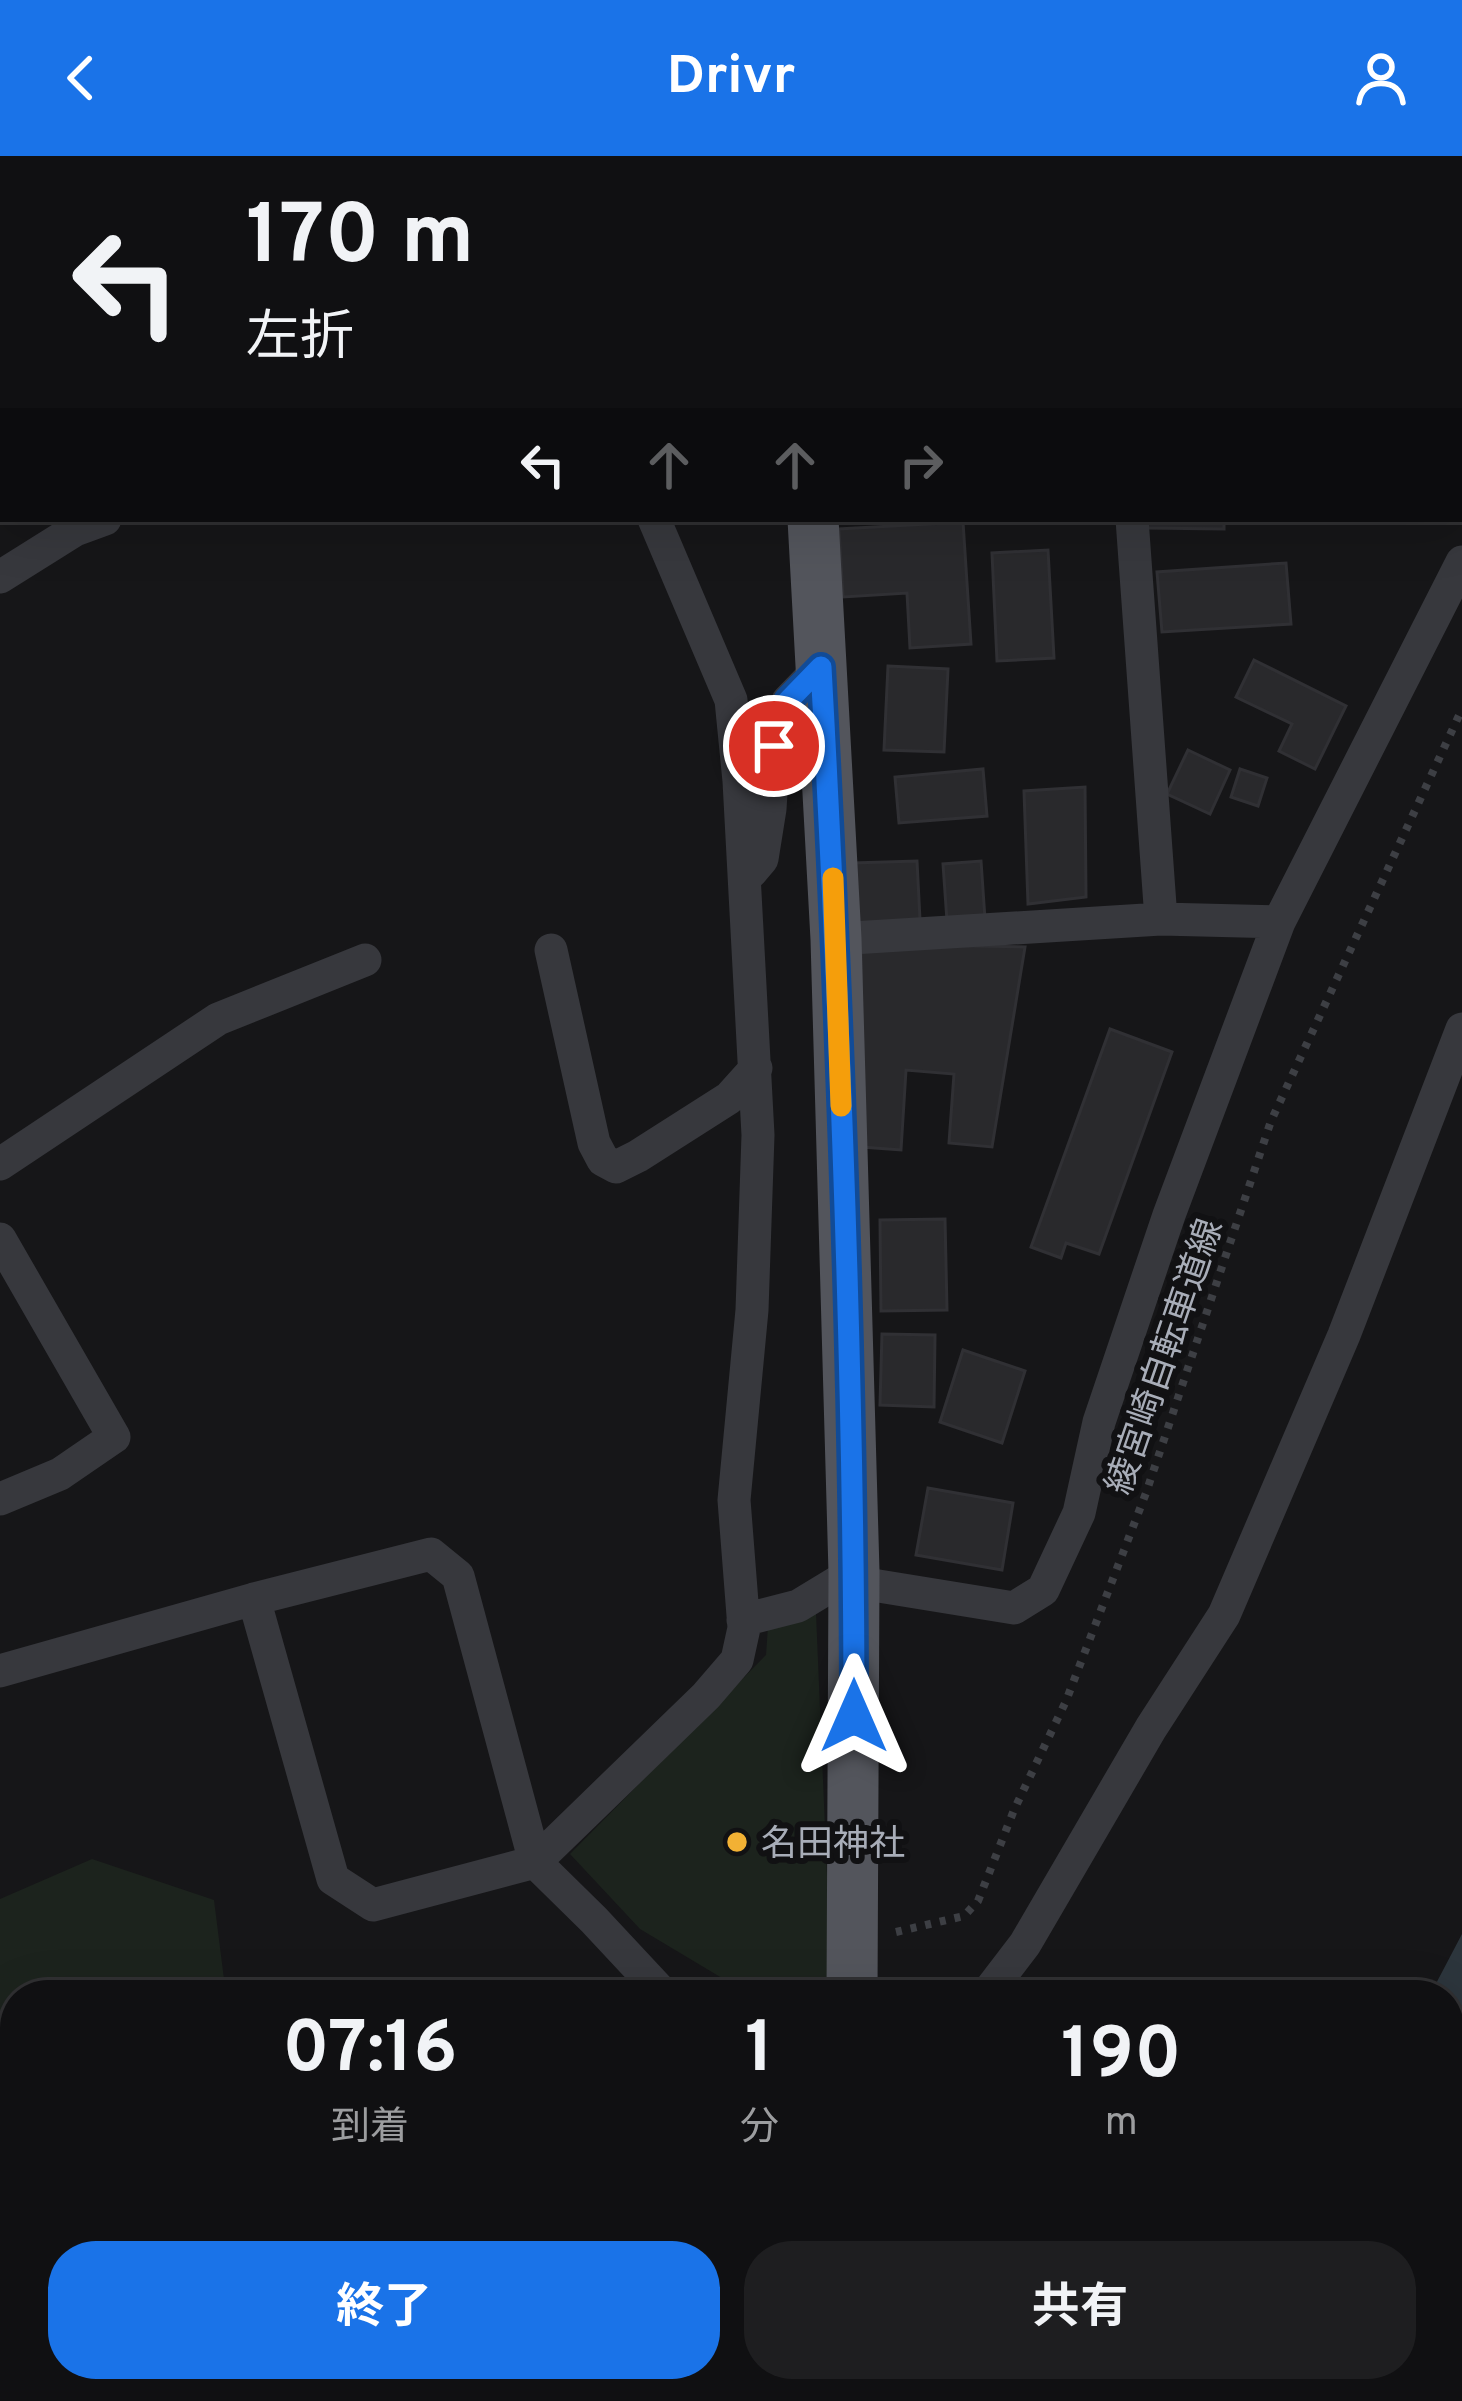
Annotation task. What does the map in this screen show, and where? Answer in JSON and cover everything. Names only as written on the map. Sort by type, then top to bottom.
[{"type":"main road","points":[[813,522],[836,939],[854,1577],[853,1980]]},
{"type":"street","points":[[0,577],[75,530],[97,522]]},
{"type":"street","points":[[254,1599],[332,1879],[374,1905],[535,1862],[706,1696],[736,1660],[743,1620],[734,1499],[752,1310],[758,1135],[746,878],[731,700],[655,522]]},
{"type":"street","points":[[1132,522],[1161,919]]},
{"type":"street","points":[[743,1620],[798,1606],[854,1577],[1013,1608],[1042,1590],[1078,1513],[1100,1422],[1155,1257],[1280,922],[1462,562]]},
{"type":"street","points":[[746,878],[762,860],[774,746],[788,701],[821,667]]},
{"type":"street","points":[[836,939],[1161,919],[1280,922]]},
{"type":"street","points":[[551,950],[594,1143],[603,1160],[616,1167],[638,1156],[729,1098],[756,1068]]},
{"type":"street","points":[[0,1165],[218,1018],[365,959]]},
{"type":"street","points":[[997,1980],[1025,1944],[1151,1728],[1224,1615],[1344,1335],[1462,1029]]},
{"type":"street","points":[[0,1239],[113,1437],[60,1474],[0,1499]]},
{"type":"street","points":[[0,1671],[430,1553],[458,1576],[535,1862],[650,1980]]},
{"type":"path","name":"綾宮崎自転車道線","points":[[854,1940],[964,1916],[978,1901],[1014,1810],[1066,1701],[1146,1493],[1271,1121],[1462,710]]},
{"type":"shaded area","points":[[816,1613],[831,1980],[725,1980],[640,1929],[570,1854],[766,1655],[768,1626]]},
{"type":"shaded area","points":[[92,1859],[214,1900],[224,1980],[0,1980],[0,1899]]},
{"type":"shaded area","points":[[1462,1934],[1462,1980],[1438,1980]]},
{"type":"building","points":[[963,522],[971,644],[910,648],[907,593],[843,597],[839,529]]},
{"type":"building","points":[[1147,522],[1224,522],[1224,529],[1147,528]]},
{"type":"building","points":[[1048,550],[1054,658],[997,661],[992,553]]},
{"type":"building","points":[[1286,563],[1291,624],[1162,632],[1157,572]]},
{"type":"building","points":[[1254,660],[1346,706],[1315,769],[1279,751],[1292,724],[1236,697]]},
{"type":"building","points":[[888,666],[948,669],[944,752],[884,750]]},
{"type":"building","points":[[1188,750],[1230,770],[1210,814],[1167,794]]},
{"type":"building","points":[[983,769],[987,816],[899,823],[895,777]]},
{"type":"building","points":[[1240,769],[1267,778],[1258,806],[1231,797]]},
{"type":"building","points":[[1085,787],[1086,897],[1028,904],[1024,791]]},
{"type":"building","points":[[917,861],[920,920],[856,923],[853,863]]},
{"type":"building","points":[[981,861],[985,919],[947,921],[943,864]]},
{"type":"building","points":[[861,944],[1025,947],[992,1147],[949,1143],[954,1074],[906,1070],[901,1150],[862,1147]]},
{"type":"building","points":[[1110,1029],[1172,1052],[1099,1254],[1066,1243],[1061,1258],[1031,1247]]},
{"type":"building","points":[[945,1219],[947,1310],[881,1311],[880,1220]]},
{"type":"building","points":[[882,1334],[935,1335],[934,1407],[880,1405]]},
{"type":"building","points":[[963,1350],[1025,1371],[1002,1443],[940,1422]]},
{"type":"building","points":[[928,1488],[1013,1503],[1002,1570],[916,1555]]},
{"type":"slow traffic","points":[[833,878],[841,1106]]},
{"type":"place","name":"名田神社","points":[[737,1842]]},
{"type":"route","points":[[774,746],[788,701],[821,667],[836,939],[854,1716]]}]
